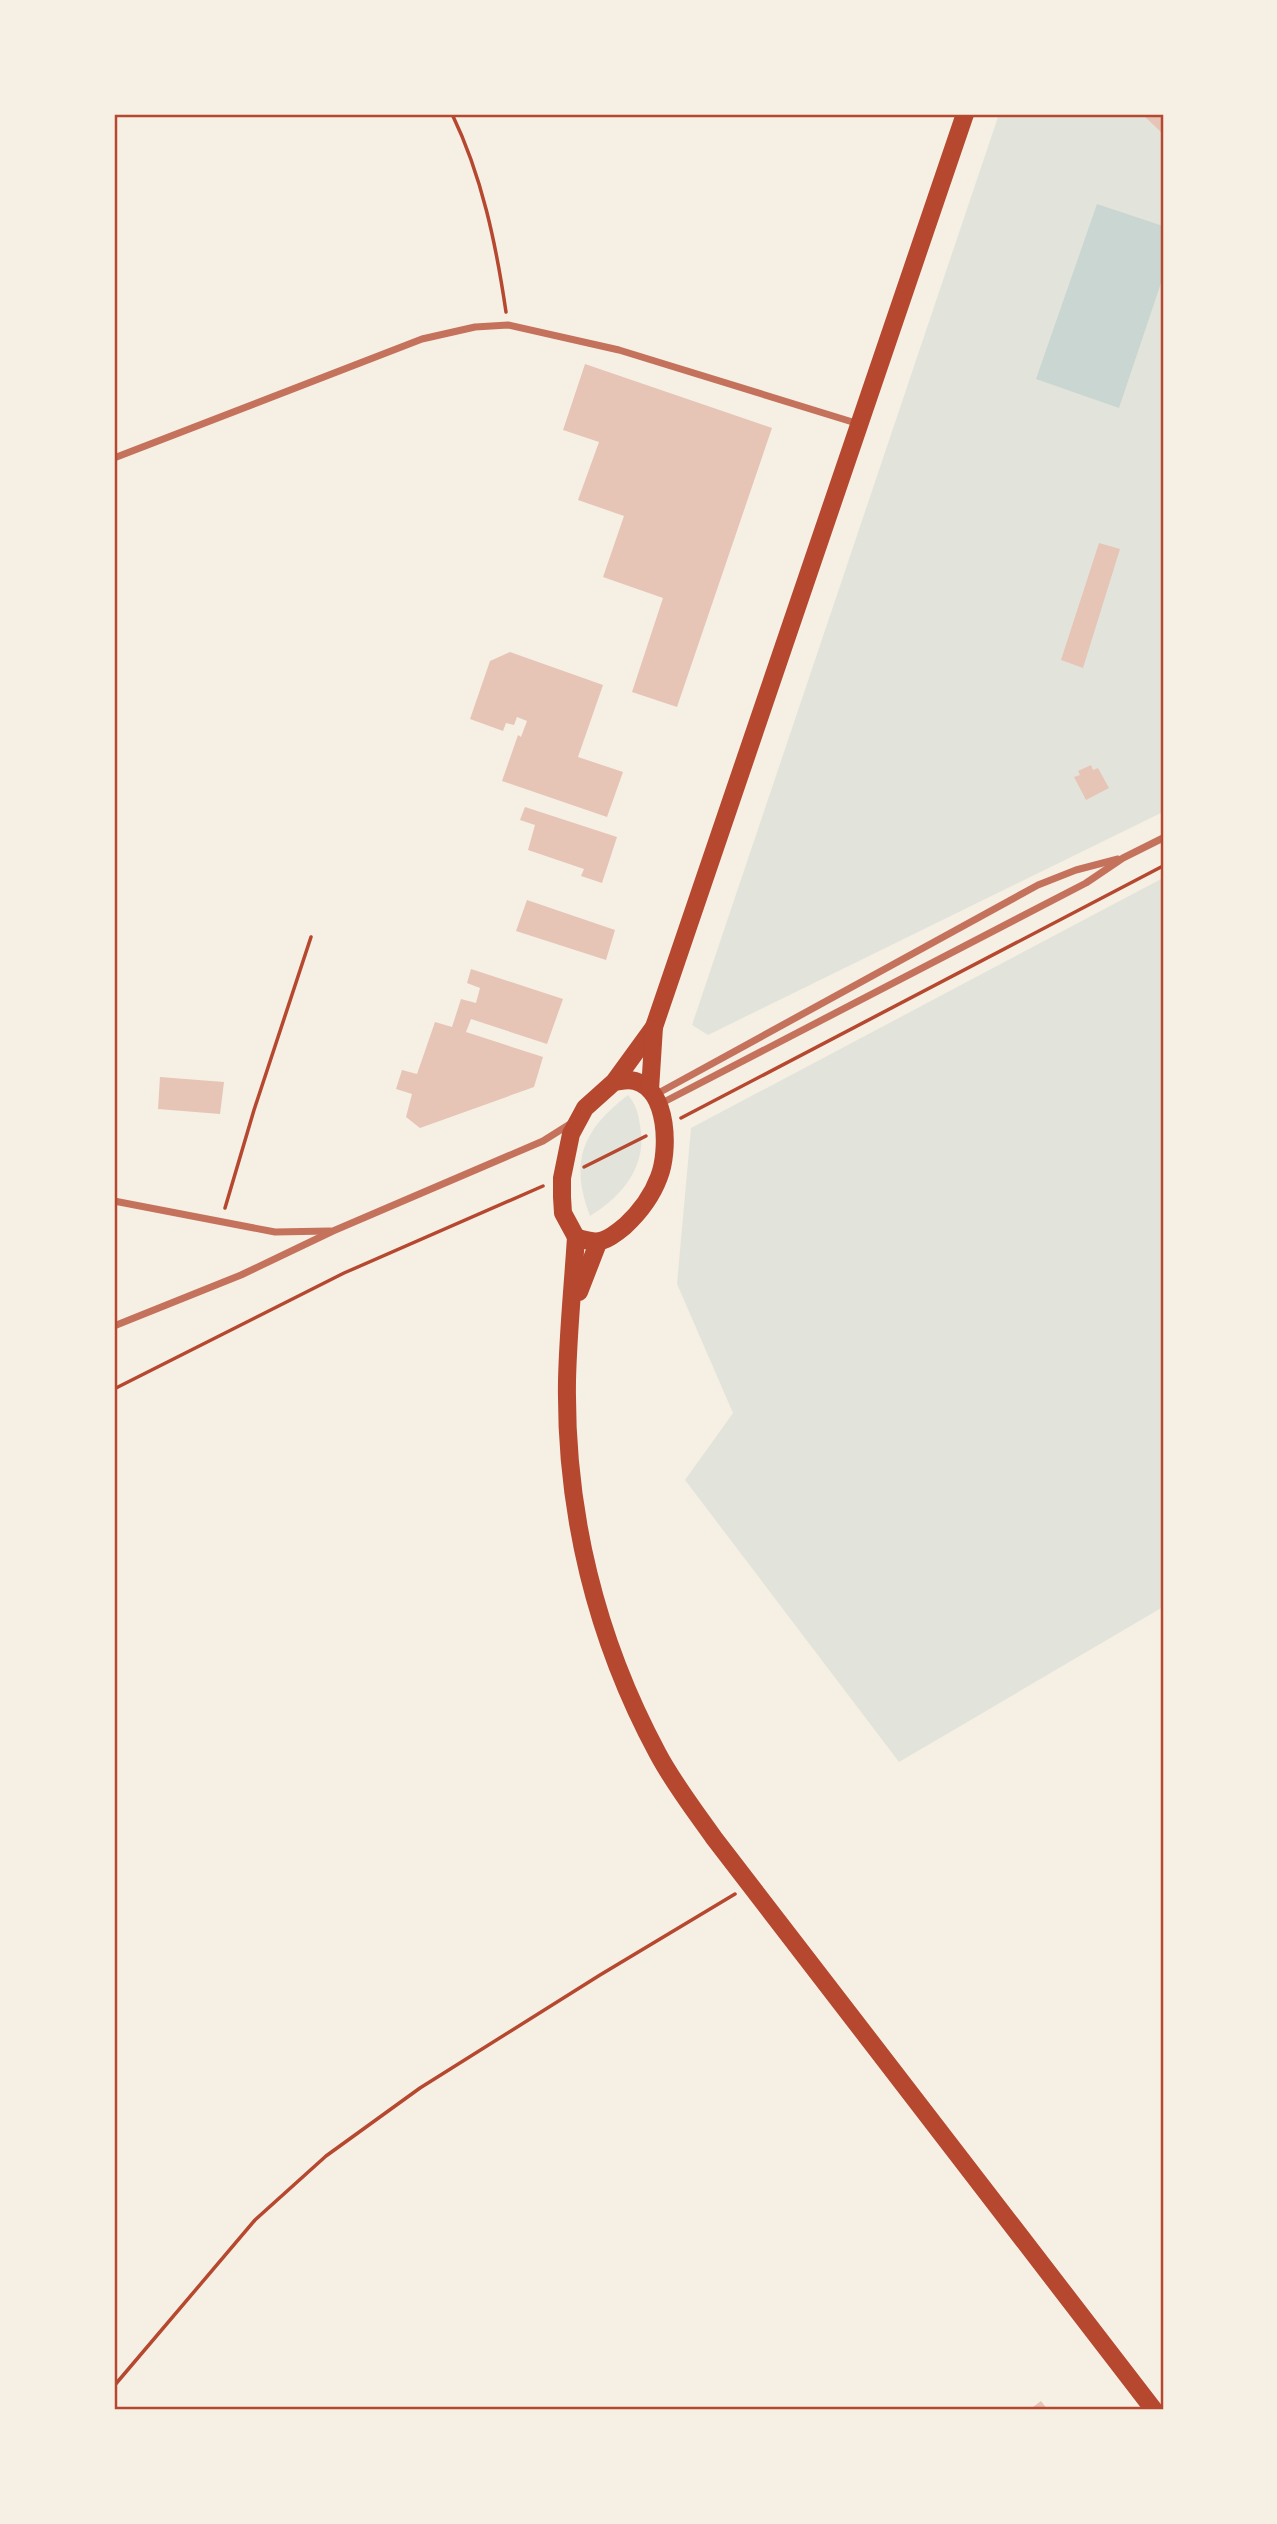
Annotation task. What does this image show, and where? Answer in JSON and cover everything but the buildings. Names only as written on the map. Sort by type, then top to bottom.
[{"type":"main road","points":[[965,114],[654,1027],[614,1082],[596,1096],[577,1120],[571,1134],[562,1178],[563,1213],[576,1237],[567,1382],[569,1456],[576,1524],[602,1626],[659,1756],[681,1792],[1154,2410]]},
{"type":"main road","points":[[576,1237],[598,1242],[610,1238],[630,1221],[654,1189],[666,1150],[665,1127],[654,1097],[654,1027]]},
{"type":"main road","points":[[614,1082],[633,1080],[654,1097]]},
{"type":"main road","points":[[571,1312],[598,1242]]},
{"type":"street","points":[[114,458],[422,339],[475,327],[508,325],[619,350],[861,425]]},
{"type":"street","points":[[654,1097],[1086,883],[1122,858],[1163,838]]},
{"type":"street","points":[[654,1097],[1038,885],[1076,870],[1122,858]]},
{"type":"street","points":[[114,1326],[241,1275],[333,1231],[543,1140],[577,1120]]},
{"type":"street","points":[[114,1201],[275,1232],[333,1231]]},
{"type":"path","points":[[452,114],[463,137],[489,219],[508,325]]},
{"type":"path","points":[[114,1389],[344,1273],[562,1178],[665,1127],[1163,866]]},
{"type":"path","points":[[221,1222],[254,1110],[311,937]]},
{"type":"path","points":[[114,2386],[255,2220],[326,2156],[420,2088],[750,1885]]},
{"type":"shaded area","points":[[999,114],[1163,114],[1163,812],[708,1035],[692,1025]]},
{"type":"shaded area","points":[[1097,204],[1163,226],[1163,277],[1119,408],[1036,379]]},
{"type":"shaded area","points":[[1163,878],[1163,1607],[899,1762],[685,1480],[733,1413],[677,1284],[691,1128]]},
{"type":"shaded area","points":[[628,1095],[636,1109],[642,1140],[636,1166],[613,1199],[590,1216],[581,1178],[584,1148],[600,1121]]}]
